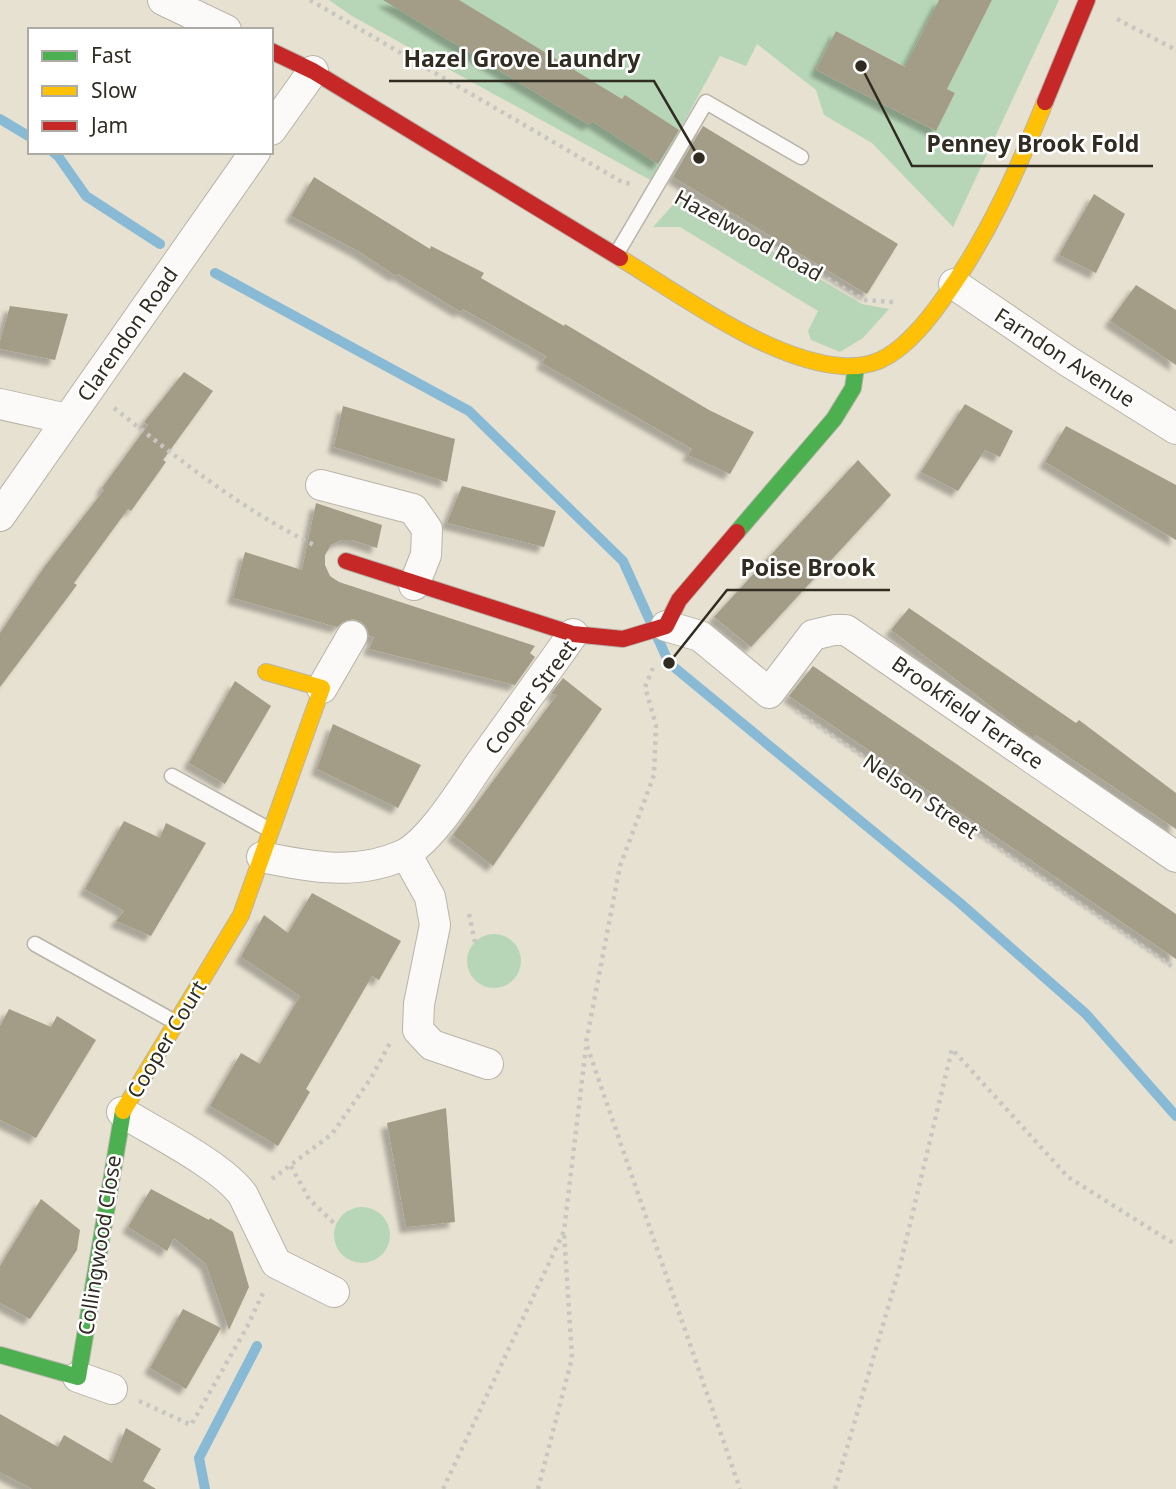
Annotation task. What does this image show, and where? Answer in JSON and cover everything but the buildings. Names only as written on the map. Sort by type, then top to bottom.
[{"type":"street","points":[[163,0],[222,28]]},
{"type":"street","points":[[273,52],[313,71],[747,332],[794,355],[856,367],[887,357],[913,336],[947,294],[981,240],[1011,178],[1086,1]]},
{"type":"street","points":[[273,127],[313,71]]},
{"type":"street","name":"Clarendon Road","points":[[0,516],[254,154]]},
{"type":"street","name":"Farndon Avenue","points":[[947,294],[1066,360],[1176,429]]},
{"type":"street","points":[[769,693],[700,636],[666,626],[680,600],[840,411],[853,388],[856,367]]},
{"type":"street","points":[[0,404],[67,419]]},
{"type":"street","points":[[321,485],[413,509],[427,529],[426,555],[414,585]]},
{"type":"street","points":[[346,561],[573,634]]},
{"type":"street","name":"Cooper Street","points":[[406,854],[425,837],[448,809],[573,634],[623,639],[666,626]]},
{"type":"street","name":"Brookfield Terrace","points":[[769,693],[813,635],[846,630],[1176,857]]},
{"type":"street","name":"Cooper Court","points":[[276,1263],[236,1185],[122,1112],[241,915],[322,688],[352,636]]},
{"type":"street","points":[[266,672],[322,688]]},
{"type":"street","points":[[267,844],[314,868],[365,868],[406,854],[430,897],[435,925],[419,1004],[418,1030],[432,1045],[488,1064]]},
{"type":"street","name":"Collingwood Close","points":[[78,1377],[122,1112]]},
{"type":"street","points":[[276,1263],[334,1293]]},
{"type":"street","points":[[0,1355],[112,1389]]},
{"type":"lane","points":[[616,255],[706,102],[801,157]]},
{"type":"lane","points":[[172,776],[267,844]]},
{"type":"lane","points":[[35,944],[176,1022]]},
{"type":"path","points":[[310,0],[622,182],[634,184]]},
{"type":"path","points":[[1086,1],[1176,50]]},
{"type":"path","name":"Hazelwood Road","points":[[670,191],[681,193],[864,300],[947,294]]},
{"type":"path","points":[[90,389],[194,470],[286,531]]},
{"type":"path","points":[[538,1489],[572,1358],[564,1231],[586,1042],[620,866],[654,775],[656,725],[645,687]]},
{"type":"path","name":"Nelson Street","points":[[769,693],[1176,969]]},
{"type":"path","points":[[243,1195],[291,1166],[331,1134],[371,1078],[396,1031]]},
{"type":"path","points":[[586,1042],[740,1489]]},
{"type":"path","points":[[835,1489],[899,1270],[952,1049],[1068,1177],[1176,1245]]},
{"type":"path","points":[[291,1166],[309,1199],[336,1225]]},
{"type":"path","points":[[443,1489],[564,1231]]},
{"type":"path","points":[[168,1415],[191,1425],[247,1327],[276,1263]]},
{"type":"green space","points":[[329,0],[939,0],[913,51],[925,77],[836,31],[816,70],[936,131],[955,93],[947,89],[992,0],[1059,0],[953,227],[872,143],[824,115],[816,90],[757,44],[746,66],[720,56],[652,181],[352,16]]},
{"type":"green space","points":[[680,197],[862,304],[889,309],[863,338],[840,352],[811,340],[808,331],[818,311],[680,227],[653,227]]},
{"type":"green space","points":[[494,934],[513,942],[521,961],[513,980],[494,988],[475,980],[467,961],[475,942]]},
{"type":"green space","points":[[362,1207],[373,1209],[382,1215],[388,1224],[388,1246],[382,1255],[373,1261],[362,1263],[351,1261],[342,1255],[336,1246],[334,1235],[336,1224],[342,1215],[351,1209]]},
{"type":"waterway","points":[[0,119],[28,136]]},
{"type":"waterway","points":[[56,154],[86,196],[160,244]]},
{"type":"waterway","points":[[215,273],[469,411],[623,561],[669,663],[960,903],[1086,1014],[1176,1116]]},
{"type":"waterway","points":[[205,1489],[199,1458],[257,1346]]},
{"type":"traffic: fast","points":[[737,532],[834,419],[853,388],[856,367]]},
{"type":"traffic: fast","points":[[0,1355],[78,1377],[123,1111]]},
{"type":"traffic: slow","points":[[620,258],[727,324],[786,352],[842,366],[877,362],[904,345],[918,330],[974,253],[1000,204],[1045,102]]},
{"type":"traffic: slow","points":[[123,1111],[241,915],[322,688],[266,672]]},
{"type":"traffic: jam","points":[[1045,102],[1087,0]]},
{"type":"traffic: jam","points":[[273,52],[313,71],[620,258]]},
{"type":"traffic: jam","points":[[346,561],[573,634],[623,639],[666,626],[679,600],[737,532]]},
{"type":"place","name":"Penney Brook Fold","points":[[861,66]]},
{"type":"place","name":"Hazel Grove Laundry","points":[[699,158]]},
{"type":"place","name":"Poise Brook","points":[[669,663]]}]
